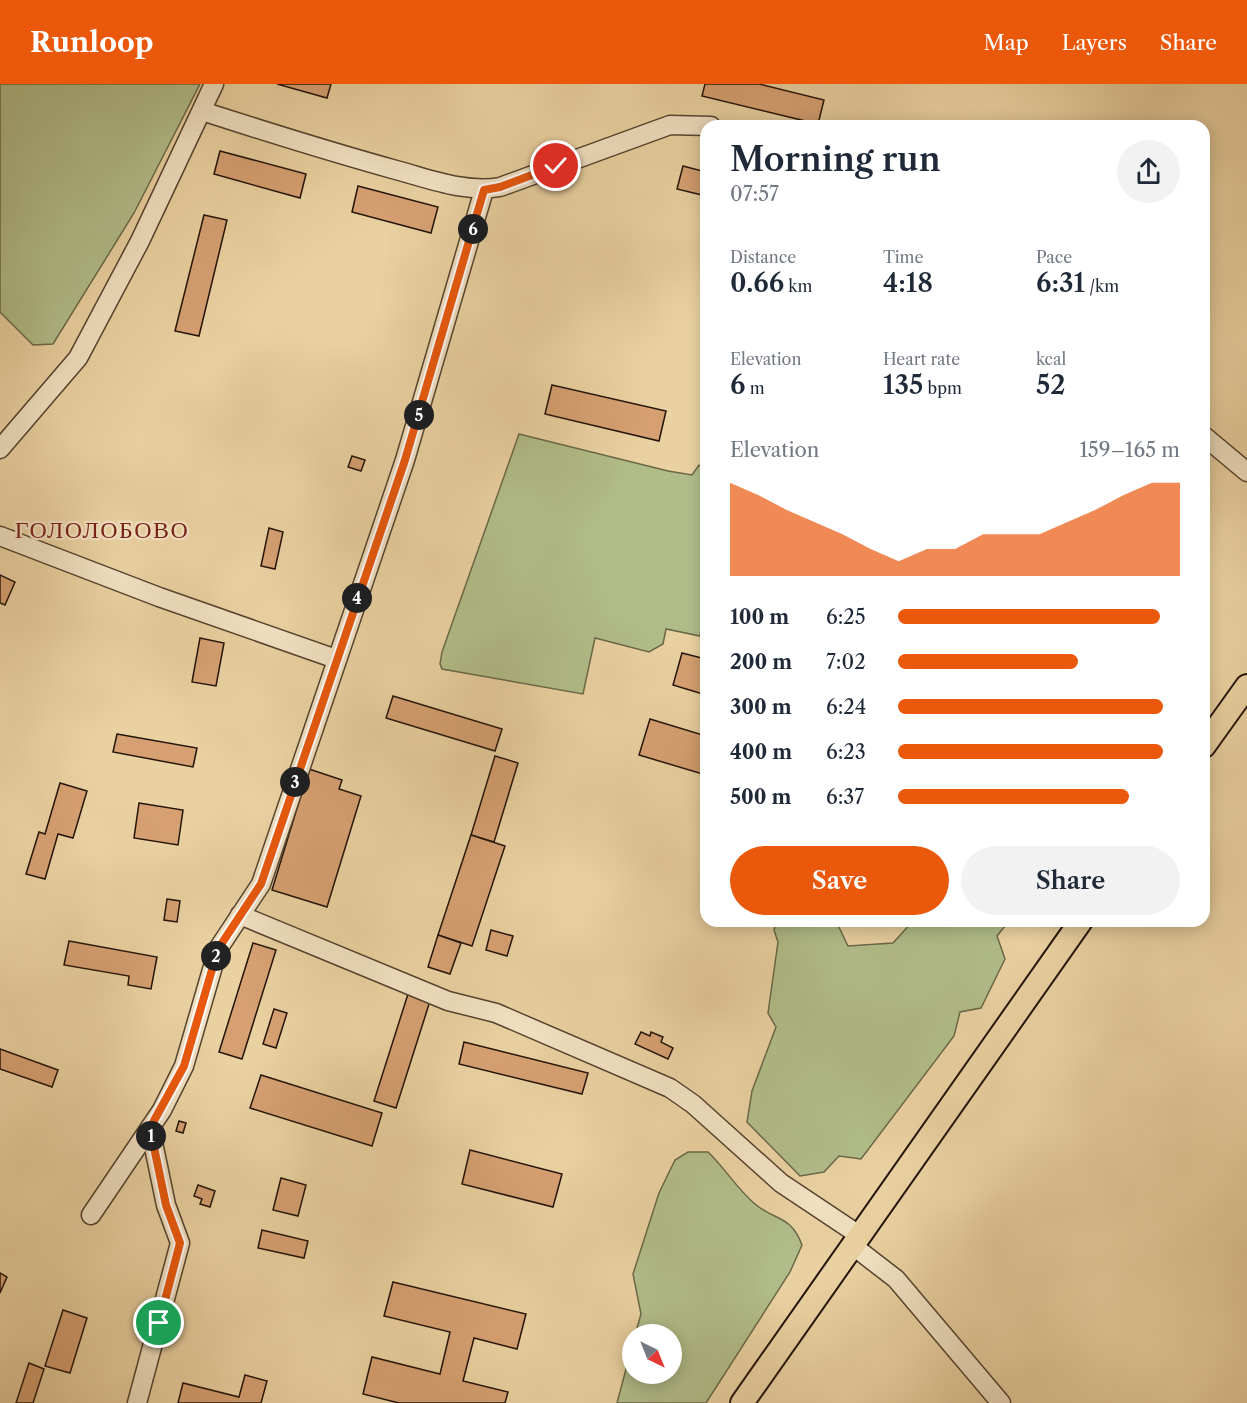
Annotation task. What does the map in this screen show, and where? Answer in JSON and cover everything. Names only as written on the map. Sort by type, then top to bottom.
[{"type":"main road","points":[[1210,738],[1247,686]]},
{"type":"main road","points":[[742,1403],[1077,927]]},
{"type":"street","points":[[0,450],[78,358],[140,241],[214,84]]},
{"type":"street","points":[[202,111],[328,152],[454,185],[484,190],[500,187],[670,125],[700,126]]},
{"type":"street","points":[[90,1215],[150,1128],[184,1066],[218,949],[261,884],[405,460],[484,190]]},
{"type":"street","points":[[1210,441],[1247,472]]},
{"type":"street","points":[[0,536],[159,597],[336,659]]},
{"type":"street","points":[[240,915],[448,1001],[496,1013],[670,1088],[693,1104],[781,1183],[855,1240],[896,1279],[1001,1403]]},
{"type":"street","points":[[137,1403],[180,1243],[166,1205],[150,1128]]},
{"type":"green space","points":[[0,84],[200,84],[134,213],[53,344],[33,345],[0,312]]},
{"type":"green space","points":[[519,434],[668,471],[692,475],[700,466],[700,636],[666,629],[663,644],[649,652],[595,638],[583,694],[442,669],[440,664],[442,652]]},
{"type":"green space","points":[[775,927],[839,927],[848,946],[893,943],[908,927],[1004,927],[997,936],[1005,959],[981,1008],[960,1012],[954,1036],[861,1159],[839,1156],[824,1172],[800,1176],[747,1122],[752,1091],[776,1027],[768,1013],[778,942]]},
{"type":"green space","points":[[688,1152],[708,1152],[755,1204],[788,1223],[798,1235],[802,1245],[790,1272],[706,1403],[617,1403],[622,1384],[682,1384],[682,1324],[638,1324],[641,1314],[633,1274],[659,1193],[675,1160]]},
{"type":"building","points":[[277,84],[331,84],[327,98]]},
{"type":"building","points":[[705,84],[759,84],[824,100],[819,120],[801,120],[702,96]]},
{"type":"building","points":[[220,151],[306,174],[300,198],[214,174]]},
{"type":"building","points":[[683,166],[700,170],[700,195],[677,189]]},
{"type":"building","points":[[358,186],[438,207],[431,233],[352,212]]},
{"type":"building","points":[[204,215],[227,220],[199,336],[175,331]]},
{"type":"building","points":[[552,385],[666,411],[659,441],[545,414]]},
{"type":"building","points":[[352,456],[365,460],[361,471],[348,467]]},
{"type":"building","points":[[269,528],[283,532],[275,569],[261,566]]},
{"type":"building","points":[[0,575],[15,582],[5,605],[0,603]]},
{"type":"building","points":[[200,638],[224,643],[216,686],[192,682]]},
{"type":"building","points":[[682,653],[700,658],[700,693],[673,685]]},
{"type":"building","points":[[393,696],[502,729],[495,751],[386,718]]},
{"type":"building","points":[[650,719],[700,734],[700,773],[639,755]]},
{"type":"building","points":[[117,734],[197,748],[193,767],[113,752]]},
{"type":"building","points":[[495,756],[518,763],[494,842],[471,835]]},
{"type":"building","points":[[309,769],[342,780],[339,789],[361,796],[327,907],[272,890]]},
{"type":"building","points":[[60,783],[87,791],[73,838],[58,834],[45,879],[26,874],[39,832],[45,834]]},
{"type":"building","points":[[139,803],[183,810],[178,845],[134,838]]},
{"type":"building","points":[[471,835],[505,846],[472,946],[438,935]]},
{"type":"building","points":[[167,899],[180,901],[177,922],[164,920]]},
{"type":"building","points":[[491,930],[513,936],[507,956],[486,950]]},
{"type":"building","points":[[438,935],[461,943],[450,974],[428,967]]},
{"type":"building","points":[[69,941],[157,957],[151,989],[128,985],[129,976],[64,965]]},
{"type":"building","points":[[253,943],[276,950],[242,1059],[219,1052]]},
{"type":"building","points":[[408,994],[430,1001],[396,1108],[374,1101]]},
{"type":"building","points":[[274,1009],[287,1013],[276,1048],[263,1044]]},
{"type":"building","points":[[641,1032],[650,1036],[651,1032],[663,1037],[661,1042],[673,1048],[668,1059],[635,1044]]},
{"type":"building","points":[[464,1042],[588,1073],[582,1094],[459,1064]]},
{"type":"building","points":[[0,1049],[58,1070],[52,1087],[0,1069]]},
{"type":"building","points":[[261,1075],[382,1113],[372,1146],[250,1108]]},
{"type":"building","points":[[179,1121],[186,1123],[183,1133],[176,1131]]},
{"type":"building","points":[[470,1150],[562,1174],[553,1207],[462,1184]]},
{"type":"building","points":[[281,1178],[306,1185],[298,1216],[273,1210]]},
{"type":"building","points":[[198,1185],[215,1191],[210,1207],[200,1204],[202,1199],[194,1196]]},
{"type":"building","points":[[262,1230],[308,1241],[304,1258],[258,1248]]},
{"type":"building","points":[[0,1273],[7,1277],[0,1293]]},
{"type":"building","points":[[393,1282],[526,1314],[517,1349],[474,1338],[463,1381],[508,1392],[505,1403],[399,1403],[363,1394],[372,1357],[440,1374],[450,1332],[384,1316]]},
{"type":"building","points":[[63,1310],[87,1318],[70,1373],[45,1366]]},
{"type":"building","points":[[29,1363],[44,1369],[33,1403],[16,1403]]},
{"type":"building","points":[[245,1375],[267,1381],[261,1403],[178,1403],[183,1383],[239,1397]]},
{"type":"district","name":"ГОЛОЛОБОВО","points":[[102,530]]},
{"type":"route","points":[[159,1323],[180,1243],[166,1205],[150,1128],[162,1110],[184,1066],[218,949],[261,884],[405,460],[484,190],[500,187],[556,166]]}]
